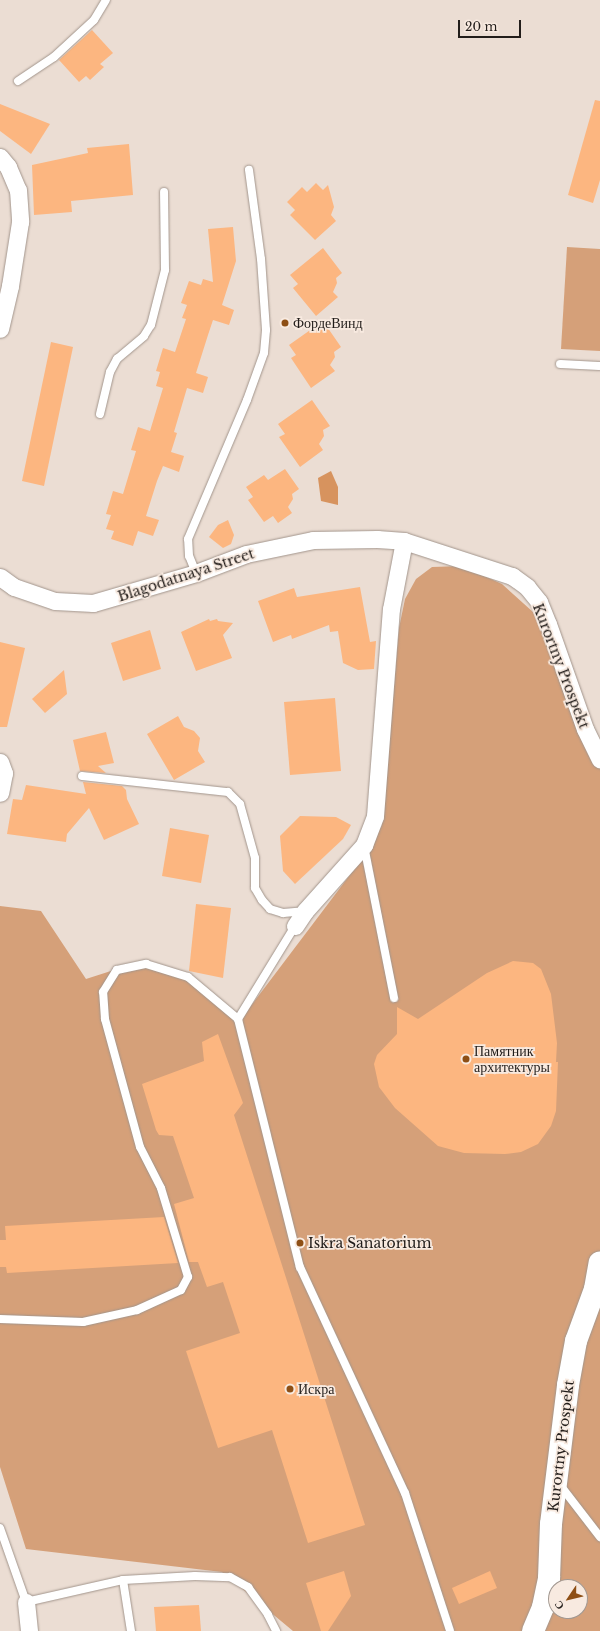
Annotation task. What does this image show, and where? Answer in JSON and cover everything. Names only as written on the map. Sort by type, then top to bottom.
[{"type":"street","points":[[0,157],[8,168],[18,190],[20,222],[10,286],[0,329]]},
{"type":"street","name":"Blagodatnaya Street","points":[[0,577],[14,587],[55,601],[93,603],[196,573],[246,554],[313,540],[377,539]]},
{"type":"street","name":"Kurortny Prospekt","points":[[377,539],[404,541],[512,576],[527,587],[538,602],[548,624],[585,728],[600,760]]},
{"type":"street","points":[[295,926],[305,911],[364,845],[375,816],[391,608],[404,541]]},
{"type":"street","points":[[0,762],[4,773],[0,793]]},
{"type":"street","name":"Kurortny Prospekt","points":[[533,1631],[543,1607],[550,1578],[551,1524],[576,1341],[595,1289],[600,1262]]},
{"type":"street","points":[[26,1602],[29,1631]]},
{"type":"lane","points":[[18,81],[54,57],[94,20],[106,0]]},
{"type":"lane","points":[[196,573],[189,556],[188,539],[247,400],[264,353],[266,330],[261,259],[249,170]]},
{"type":"lane","points":[[100,414],[110,372],[117,359],[144,336],[151,325],[165,270],[164,192]]},
{"type":"lane","points":[[560,364],[600,366]]},
{"type":"lane","points":[[82,776],[228,792],[240,804],[254,858],[255,888],[262,900],[270,909],[283,913],[305,911]]},
{"type":"lane","points":[[364,845],[394,998]]},
{"type":"lane","points":[[238,1019],[295,926]]},
{"type":"lane","points":[[0,1319],[83,1322],[137,1310],[181,1290],[188,1277],[161,1188],[140,1147],[105,1019],[102,992],[117,970],[146,964],[188,977],[238,1019],[300,1266],[405,1493],[450,1631]]},
{"type":"lane","points":[[556,1480],[600,1536]]},
{"type":"lane","points":[[0,1528],[26,1602],[123,1580],[230,1577],[248,1587],[268,1615],[276,1631]]},
{"type":"lane","points":[[123,1580],[131,1631]]},
{"type":"shaded area","points":[[567,247],[600,249],[600,351],[561,349]]},
{"type":"shaded area","points":[[331,471],[338,487],[338,505],[321,501],[318,478]]},
{"type":"shaded area","name":"Iskra Sanatorium","points":[[462,566],[502,584],[533,612],[600,765],[600,1631],[293,1631],[222,1572],[26,1549],[0,1467],[0,906],[41,911],[86,979],[145,960],[185,974],[241,1019],[368,851],[382,825],[399,628],[405,599],[416,579],[432,567]]},
{"type":"building","points":[[92,30],[113,53],[100,64],[104,67],[90,80],[86,76],[79,82],[59,60]]},
{"type":"building","points":[[595,100],[600,101],[600,180],[593,203],[568,195]]},
{"type":"building","points":[[0,104],[50,124],[31,154],[0,131]]},
{"type":"building","points":[[129,144],[133,195],[71,201],[72,212],[34,215],[32,165],[88,153],[87,148]]},
{"type":"building","points":[[316,183],[323,190],[328,185],[334,207],[331,215],[336,221],[315,240],[290,215],[295,210],[287,202],[302,187],[307,192]]},
{"type":"building","points":[[233,227],[236,261],[222,305],[234,310],[229,325],[213,320],[196,373],[208,377],[203,393],[187,388],[174,432],[177,433],[171,452],[184,456],[179,472],[163,466],[146,516],[159,520],[153,536],[138,531],[133,546],[111,539],[114,531],[106,529],[111,515],[106,514],[113,491],[123,494],[136,451],[131,450],[138,427],[150,431],[163,388],[156,386],[160,372],[156,371],[163,348],[175,352],[186,319],[182,318],[187,305],[181,303],[189,281],[201,285],[203,279],[213,282],[208,229]]},
{"type":"building","points":[[323,248],[342,273],[336,278],[337,283],[333,292],[338,297],[316,316],[293,288],[298,284],[290,275]]},
{"type":"building","points":[[323,321],[341,347],[334,352],[335,357],[330,365],[335,371],[311,388],[291,358],[296,355],[289,345]]},
{"type":"building","points":[[51,342],[73,347],[44,486],[22,481]]},
{"type":"building","points":[[312,400],[330,426],[323,430],[324,436],[319,444],[323,450],[300,467],[279,437],[285,434],[278,424]]},
{"type":"building","points":[[285,469],[299,489],[292,494],[293,499],[288,507],[292,513],[278,523],[273,516],[264,522],[248,500],[253,497],[246,487],[264,475],[268,480]]},
{"type":"building","points":[[228,520],[234,535],[231,544],[223,548],[209,537],[218,525]]},
{"type":"building","points":[[360,587],[370,642],[376,641],[374,669],[358,670],[343,663],[338,631],[330,632],[329,625],[292,639],[291,635],[273,642],[258,601],[294,588],[297,597]]},
{"type":"building","points":[[209,619],[210,621],[217,619],[218,621],[233,623],[223,635],[232,658],[196,671],[181,632]]},
{"type":"building","points":[[150,630],[161,669],[123,681],[111,643]]},
{"type":"building","points":[[0,642],[25,648],[7,727],[0,727]]},
{"type":"building","points":[[64,670],[67,694],[45,713],[32,699]]},
{"type":"building","points":[[335,698],[341,771],[290,775],[284,702]]},
{"type":"building","points":[[178,716],[184,727],[194,731],[200,738],[198,751],[205,762],[174,780],[147,734]]},
{"type":"building","points":[[106,732],[114,763],[98,766],[106,773],[80,771],[73,740]]},
{"type":"building","points":[[83,782],[122,786],[126,790],[127,799],[139,824],[104,840],[89,808],[67,834],[66,842],[7,834],[13,799],[22,800],[26,785],[86,794]]},
{"type":"building","points":[[300,816],[336,817],[351,825],[343,839],[295,884],[283,871],[280,836]]},
{"type":"building","points":[[170,828],[209,835],[201,883],[162,876]]},
{"type":"building","points":[[196,904],[231,908],[223,978],[189,971]]},
{"type":"building","name":"Памятник архитектуры","points":[[513,961],[533,963],[541,969],[551,994],[557,1043],[556,1062],[558,1062],[556,1111],[551,1126],[538,1144],[521,1152],[505,1154],[464,1153],[438,1146],[395,1108],[379,1087],[374,1064],[377,1055],[397,1034],[397,1007],[418,1019],[487,973]]},
{"type":"building","name":"Искра","points":[[218,1034],[243,1103],[234,1115],[365,1525],[308,1543],[272,1430],[218,1448],[186,1351],[240,1333],[223,1282],[207,1287],[198,1262],[189,1262],[174,1204],[194,1198],[173,1136],[159,1135],[156,1130],[142,1084],[204,1061],[202,1042]]},
{"type":"building","points":[[164,1217],[178,1263],[7,1273],[6,1267],[0,1267],[0,1240],[6,1240],[5,1226]]},
{"type":"building","points":[[344,1571],[351,1596],[328,1631],[321,1631],[306,1583]]},
{"type":"building","points":[[490,1571],[497,1588],[459,1604],[452,1588]]},
{"type":"building","points":[[199,1605],[201,1631],[156,1631],[154,1607]]},
{"type":"place","name":"ФордеВинд","points":[[285,323]]},
{"type":"place","name":"Памятник архитектуры","points":[[466,1059]]},
{"type":"place","name":"Iskra Sanatorium","points":[[300,1243]]},
{"type":"place","name":"Искра","points":[[290,1389]]}]
